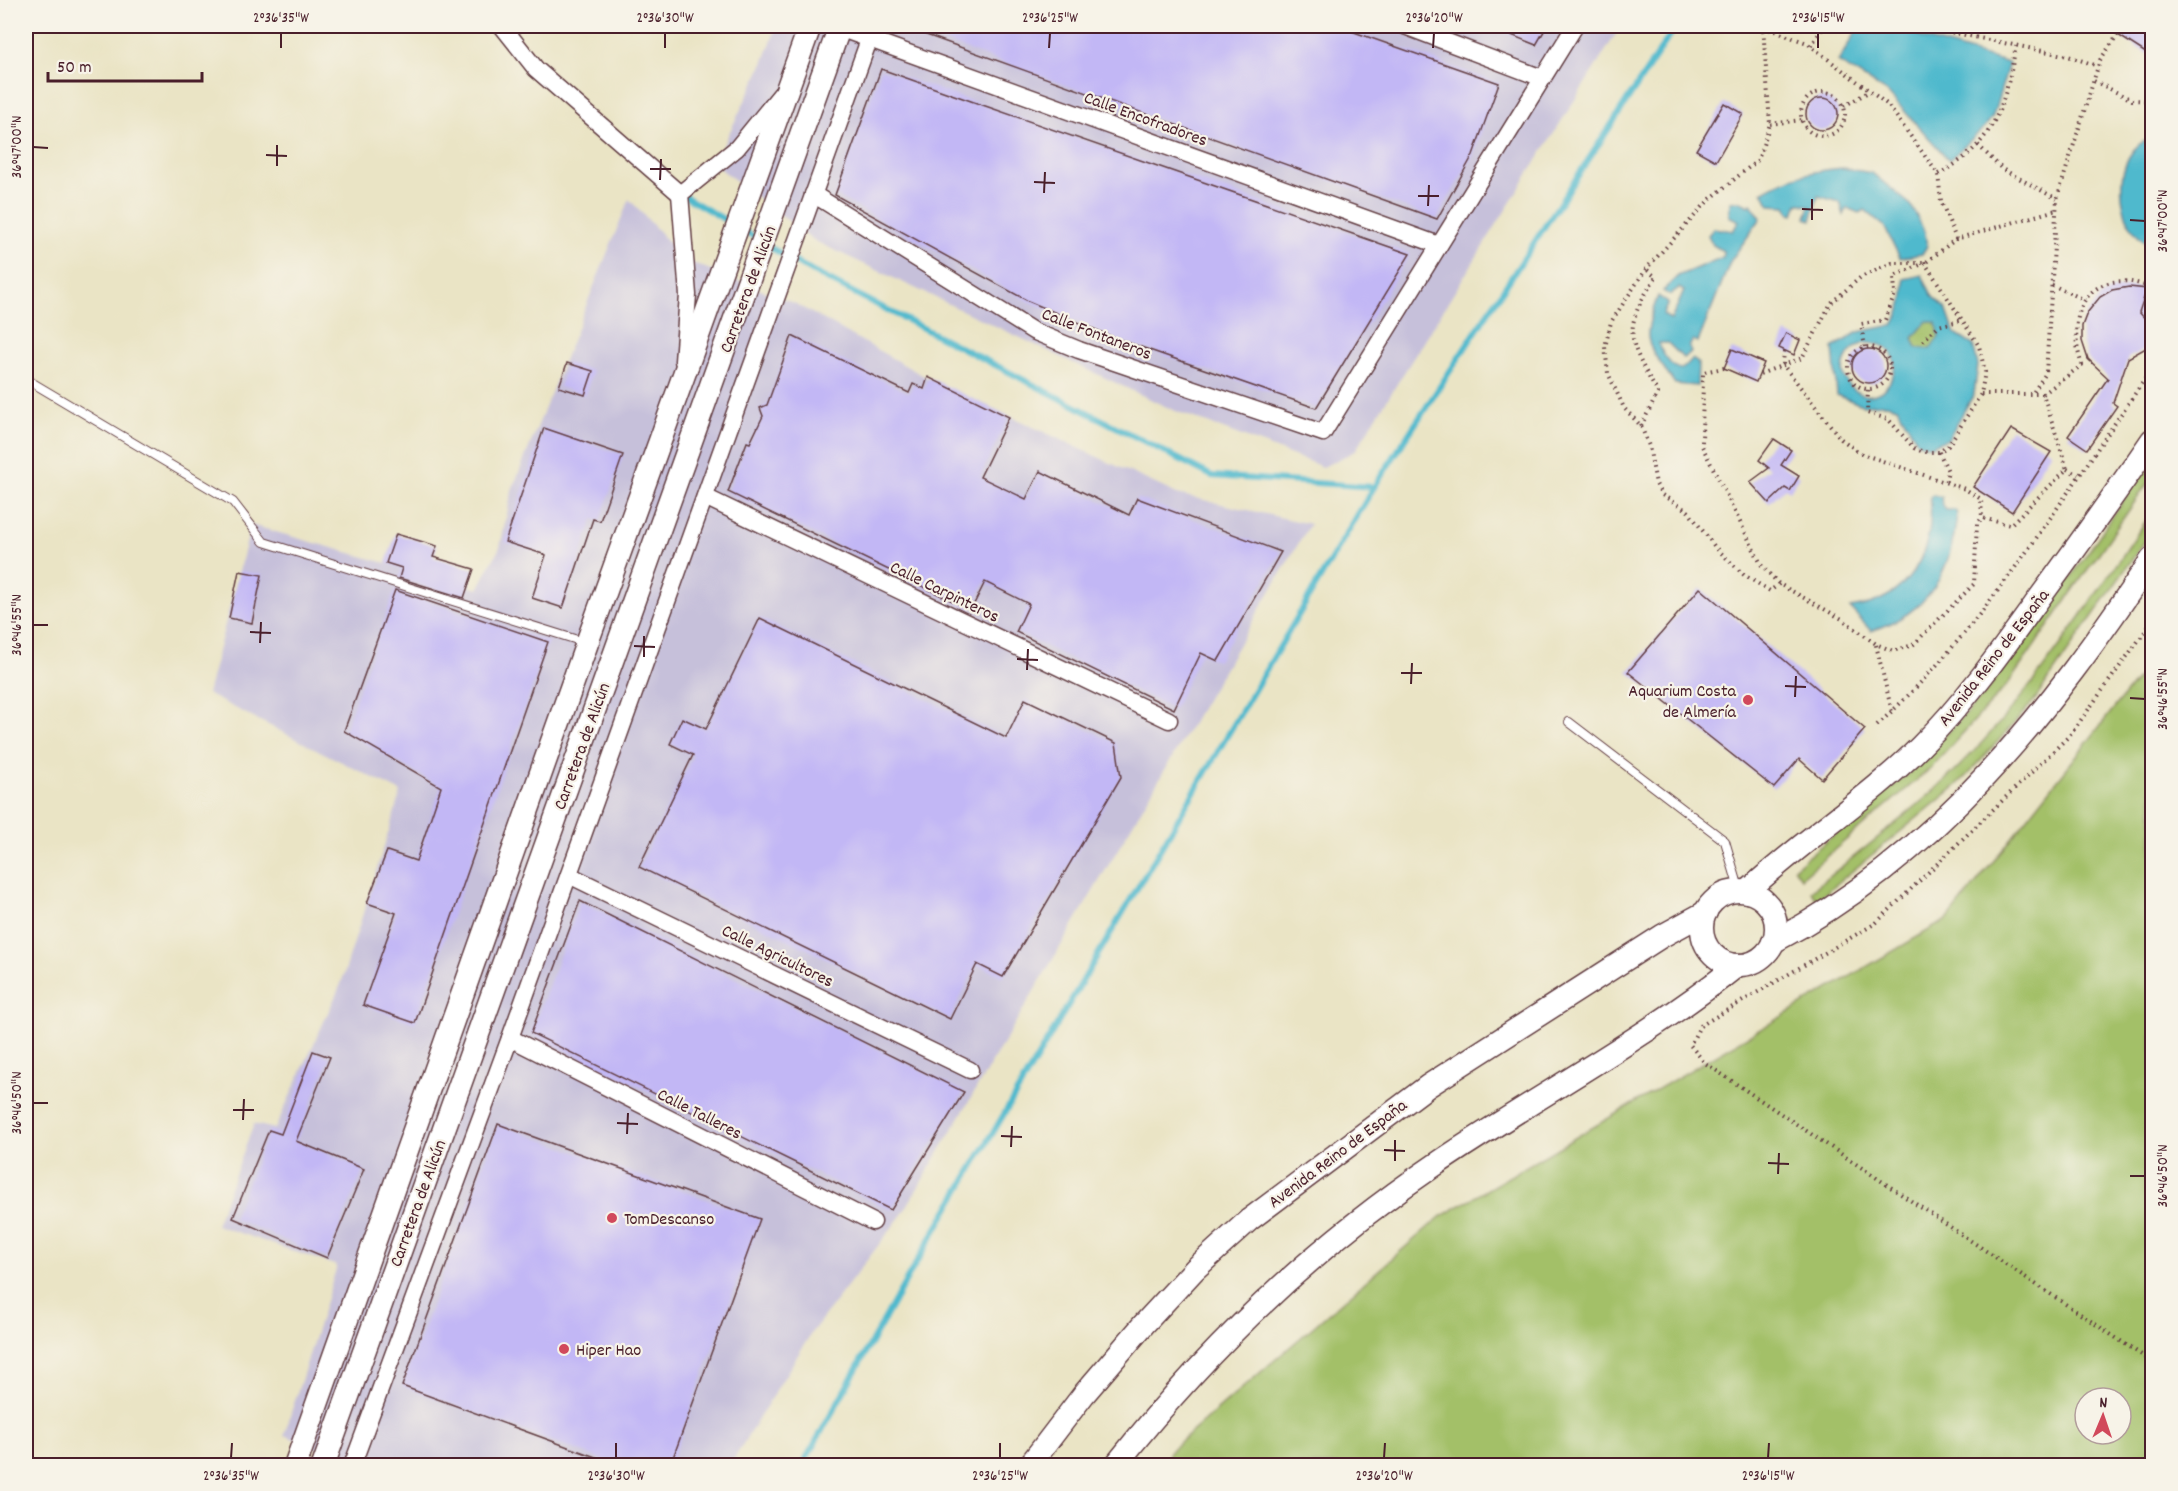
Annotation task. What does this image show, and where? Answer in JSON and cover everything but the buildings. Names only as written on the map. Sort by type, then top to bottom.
[{"type":"street","points":[[502,26],[536,69],[680,194],[688,295],[682,386]]},
{"type":"street","name":"Carretera de Alicún","points":[[295,1466],[587,643],[682,386],[810,26]]},
{"type":"street","points":[[1405,26],[1542,78]]},
{"type":"street","points":[[1440,244],[1575,26]]},
{"type":"street","name":"Carretera de Alicún","points":[[322,1466],[840,27]]},
{"type":"street","name":"Calle Encofradores","points":[[840,27],[872,32],[1440,244]]},
{"type":"street","points":[[352,1466],[510,1038],[872,32]]},
{"type":"street","points":[[680,194],[737,148],[790,84]]},
{"type":"street","name":"Calle Fontaneros","points":[[813,195],[1033,331],[1079,350],[1323,433],[1440,244]]},
{"type":"street","name":"Avenida Reino de España","points":[[1743,892],[1846,813],[1895,772],[1952,714],[1987,671],[2152,440]]},
{"type":"street","name":"Calle Carpinteros","points":[[705,497],[1169,720]]},
{"type":"street","points":[[1773,942],[1776,926],[1773,914],[1767,904],[1743,892],[1723,895],[1706,912],[1703,935],[1707,947],[1726,963],[1738,965],[1750,963],[1761,957],[1773,942],[1817,919],[1862,887],[1943,821],[1980,784],[2056,696],[2152,560]]},
{"type":"street","name":"Calle Agricultores","points":[[569,875],[970,1071]]},
{"type":"street","name":"Avenida Reino de España","points":[[1029,1466],[1084,1394],[1144,1324],[1195,1269],[1249,1220],[1428,1086],[1653,942],[1706,912]]},
{"type":"street","points":[[1115,1466],[1159,1412],[1267,1297],[1351,1226],[1482,1133],[1701,995],[1738,965]]},
{"type":"street","name":"Calle Talleres","points":[[510,1038],[873,1222]]},
{"type":"lane","points":[[26,379],[233,502],[264,542],[587,643]]},
{"type":"lane","points":[[1569,722],[1725,841],[1743,892]]},
{"type":"path","points":[[1811,46],[1824,26]]},
{"type":"path","points":[[1929,26],[2098,66]]},
{"type":"path","points":[[2032,394],[2046,373],[2057,199],[2098,66],[2124,26]]},
{"type":"path","points":[[1779,584],[1770,591],[1744,575],[1715,547],[1688,511],[1662,495],[1656,484],[1649,446],[1641,426],[1624,408],[1608,373],[1605,347],[1611,322],[1646,269],[1709,200],[1758,160],[1770,124],[1763,27],[1811,46],[1888,105],[1938,174],[1941,201],[1956,238]]},
{"type":"path","points":[[1938,174],[1961,162],[1978,145],[1997,120],[2007,91],[2016,46]]},
{"type":"path","points":[[2094,81],[2132,100],[2152,101]]},
{"type":"path","points":[[1844,106],[1869,91]]},
{"type":"path","points":[[1820,92],[1834,95],[1844,106],[1842,126],[1830,134],[1816,135],[1802,120],[1803,105],[1813,95],[1820,92]]},
{"type":"path","points":[[1770,124],[1802,120]]},
{"type":"path","points":[[1978,145],[2002,169],[2057,199]]},
{"type":"path","points":[[1864,345],[1861,324],[1885,320],[1895,294],[1894,276],[1925,263],[1956,238],[2056,210]]},
{"type":"path","points":[[1760,374],[1802,358],[1831,303],[1861,277],[1892,263],[1925,263]]},
{"type":"path","points":[[1868,392],[1867,413],[1888,420],[1914,448],[1923,452],[1939,452],[1948,446],[1982,394],[1985,372],[1979,346],[1925,263]]},
{"type":"path","points":[[1641,426],[1658,393],[1637,357],[1631,329],[1638,304],[1656,277],[1646,269]]},
{"type":"path","points":[[1982,394],[2043,394],[2082,365],[2074,332],[2077,315],[2085,300],[2098,288],[2116,280],[2136,281],[2152,288]]},
{"type":"path","points":[[2052,285],[2085,300]]},
{"type":"path","points":[[1923,341],[1938,326],[1963,320]]},
{"type":"path","points":[[1864,345],[1853,354],[1848,373],[1855,384],[1868,392]]},
{"type":"path","points":[[1864,345],[1885,353],[1890,367],[1887,380],[1868,392]]},
{"type":"path","points":[[1724,368],[1703,372],[1702,446],[1762,566],[1779,584],[1842,619],[1876,644],[1893,651],[1913,645],[1974,584],[1977,524],[1982,518],[1981,499],[1965,489],[1862,454],[1841,439],[1783,365],[1784,351]]},
{"type":"path","points":[[1877,724],[1910,695],[1991,598],[2152,369]]},
{"type":"path","points":[[2043,394],[2067,469],[2078,475]]},
{"type":"path","points":[[1939,452],[1948,471],[1945,484]]},
{"type":"path","points":[[1982,518],[2010,525],[2067,469]]},
{"type":"path","points":[[1876,644],[1892,712]]},
{"type":"path","points":[[1700,1026],[1690,1045],[1705,1063],[2152,1362]]},
{"type":"shaded area","points":[[777,26],[1621,26],[1355,451],[1323,467],[1173,410],[815,241],[714,164],[762,66]]},
{"type":"shaded area","points":[[629,199],[685,260],[796,304],[922,375],[1177,494],[1310,524],[903,1213],[812,1332],[730,1465],[357,1465],[284,1435],[337,1266],[216,1225],[254,1124],[275,1129],[341,984],[401,792],[207,694],[251,525],[478,589],[500,547],[512,490]]},
{"type":"green space","points":[[1927,321],[1937,322],[1939,337],[1930,349],[1917,348],[1913,338]]},
{"type":"green space","points":[[2152,458],[2152,477],[2008,684],[1930,769],[1801,878],[1794,868],[1916,767],[1984,694],[2050,608]]},
{"type":"green space","points":[[2152,512],[2152,531],[2034,701],[1956,786],[1817,900],[1811,891],[1941,784],[2000,722],[2054,654]]},
{"type":"green space","points":[[2152,660],[2152,1465],[1163,1465],[1172,1449],[1440,1217],[1948,919]]},
{"type":"water","points":[[1859,26],[1902,26],[1923,38],[2009,63],[1993,116],[1985,127],[1949,160],[1887,92],[1838,62]]},
{"type":"water","points":[[2152,138],[2152,246],[2139,237],[2130,224],[2124,208],[2122,190],[2123,173],[2129,158],[2138,145]]},
{"type":"water","points":[[1843,168],[1872,173],[1911,205],[1925,233],[1927,246],[1922,254],[1900,258],[1884,226],[1865,210],[1859,213],[1847,208],[1844,215],[1840,202],[1818,196],[1811,220],[1806,218],[1810,206],[1798,203],[1794,214],[1790,213],[1786,206],[1770,205],[1762,192],[1801,175]]},
{"type":"water","points":[[1739,201],[1749,206],[1751,204],[1761,218],[1731,260],[1698,342],[1693,340],[1689,347],[1691,352],[1683,358],[1668,343],[1659,343],[1661,350],[1673,366],[1681,369],[1692,359],[1698,363],[1697,386],[1675,384],[1649,343],[1652,312],[1658,296],[1668,303],[1663,314],[1671,320],[1684,291],[1679,288],[1669,295],[1663,291],[1678,276],[1723,257],[1723,251],[1713,245],[1708,235],[1714,228],[1733,231],[1739,221],[1729,216],[1730,202]]},
{"type":"water","points":[[1922,275],[1933,297],[1946,308],[1955,334],[1973,345],[1978,365],[1974,394],[1948,439],[1931,446],[1918,443],[1897,407],[1887,404],[1862,405],[1837,395],[1833,348],[1858,332],[1893,325],[1903,303],[1904,279]],"holes":[[[1927,321],[1937,323],[1939,337],[1930,349],[1917,348],[1913,338]],[[1864,343],[1882,345],[1891,353],[1895,365],[1886,387],[1876,394],[1864,395],[1851,387],[1844,374],[1843,368],[1848,356]]]},
{"type":"water","points":[[1933,495],[1942,497],[1946,510],[1955,510],[1957,514],[1954,535],[1943,572],[1923,601],[1891,623],[1871,631],[1850,608],[1871,603],[1888,595],[1903,584],[1914,570],[1928,537],[1930,497]]},
{"type":"waterway","points":[[802,1466],[912,1270],[1374,487],[1676,26]]},
{"type":"waterway","points":[[684,196],[758,239]]},
{"type":"waterway","points":[[766,245],[815,273],[1212,476],[1374,487]]},
{"type":"place","name":"Aquarium Costa de Almería","points":[[1748,700]]},
{"type":"place","name":"TomDescanso","points":[[612,1218]]},
{"type":"place","name":"Hiper Hao","points":[[564,1349]]}]
